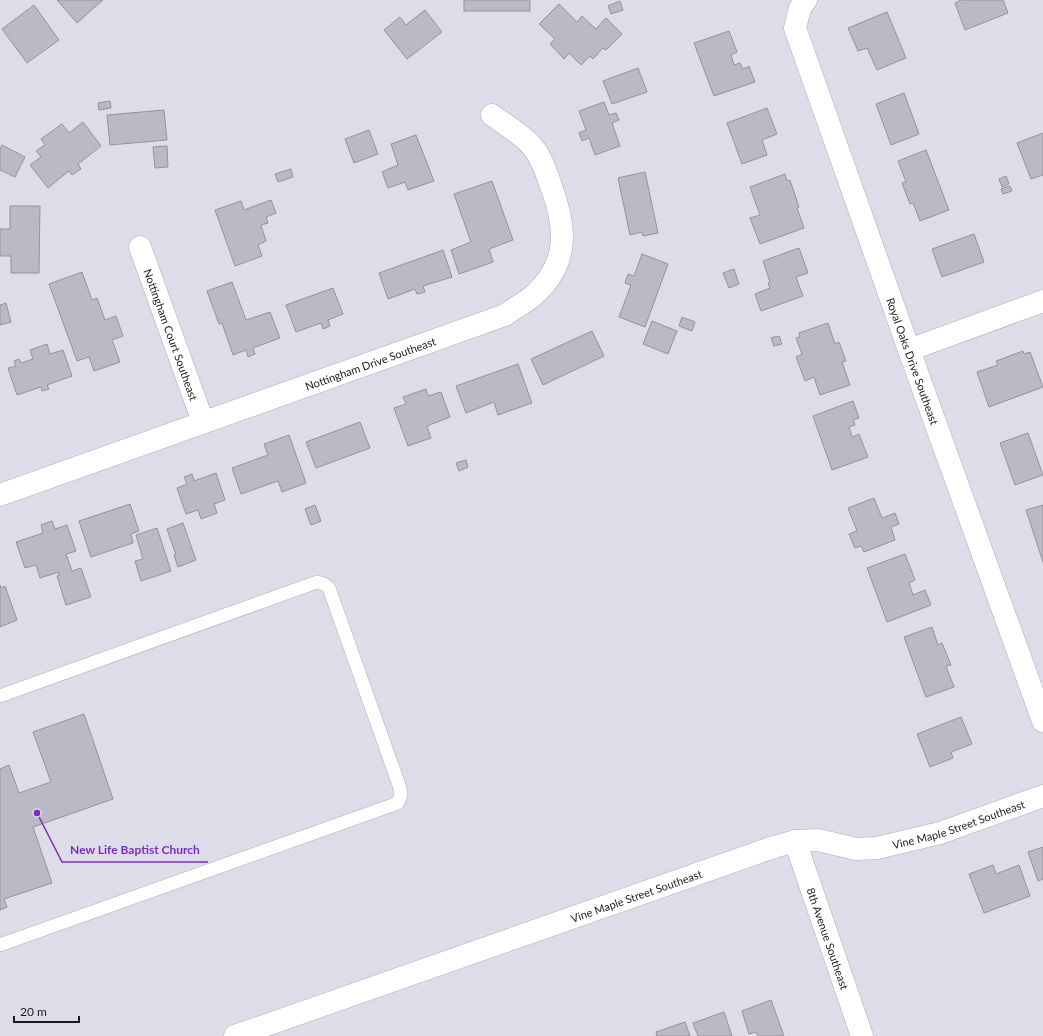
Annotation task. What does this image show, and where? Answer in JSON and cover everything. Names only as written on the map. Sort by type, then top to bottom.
[{"type":"street","name":"Royal Oaks Drive Southeast","points":[[806,0],[800,8],[795,28],[1043,721]]},
{"type":"street","name":"Nottingham Drive Southeast","points":[[0,495],[505,315],[535,295],[558,264],[562,245],[562,226],[557,203],[541,160],[532,145],[492,115]]},
{"type":"street","name":"Nottingham Court Southeast","points":[[140,247],[203,422]]},
{"type":"street","points":[[909,350],[1043,301]]},
{"type":"street","name":"Vine Maple Street Southeast","points":[[235,1036],[795,841],[818,840],[856,849],[877,848],[940,833],[1043,796]]},
{"type":"street","name":"8th Avenue Southeast","points":[[795,841],[862,1036]]},
{"type":"lane","points":[[0,696],[317,582],[324,584],[329,588],[401,794],[398,803],[0,945]]},
{"type":"building","points":[[57,0],[103,0],[77,23]]},
{"type":"building","points":[[464,0],[530,0],[530,11],[464,11]]},
{"type":"building","points":[[961,0],[1003,0],[1008,13],[965,30],[955,3]]},
{"type":"building","points":[[620,1],[623,10],[611,14],[608,6]]},
{"type":"building","points":[[559,4],[577,22],[582,16],[596,29],[606,18],[622,34],[606,50],[603,48],[593,59],[590,56],[581,65],[569,53],[564,59],[550,44],[555,39],[539,24]]},
{"type":"building","points":[[34,5],[59,40],[27,63],[2,29]]},
{"type":"building","points":[[425,10],[442,32],[407,59],[384,30],[400,17],[406,25]]},
{"type":"building","points":[[887,12],[906,58],[877,70],[867,48],[858,51],[848,28]]},
{"type":"building","points":[[729,31],[737,52],[731,55],[734,65],[740,63],[743,69],[749,66],[755,82],[714,96],[694,43]]},
{"type":"building","points":[[638,68],[647,92],[612,104],[603,81]]},
{"type":"building","points":[[904,93],[919,134],[891,145],[876,104]]},
{"type":"building","points":[[110,101],[111,108],[99,110],[98,103]]},
{"type":"building","points":[[604,102],[609,115],[616,113],[619,120],[612,123],[620,146],[595,155],[589,138],[582,141],[579,133],[586,130],[579,111]]},
{"type":"building","points":[[767,108],[777,134],[762,140],[767,155],[742,164],[727,123]]},
{"type":"building","points":[[164,110],[167,140],[110,145],[107,115]]},
{"type":"building","points":[[83,122],[101,146],[78,164],[81,169],[72,175],[69,171],[48,188],[30,165],[41,157],[36,151],[45,145],[41,139],[62,124],[69,133]]},
{"type":"building","points":[[369,130],[378,154],[354,163],[345,139]]},
{"type":"building","points":[[1043,133],[1043,175],[1031,179],[1017,143]]},
{"type":"building","points":[[416,135],[434,181],[408,190],[405,182],[388,188],[382,172],[398,165],[391,144]]},
{"type":"building","points":[[2,145],[25,157],[15,177],[0,170],[0,149]]},
{"type":"building","points":[[167,146],[168,167],[155,168],[153,147]]},
{"type":"building","points":[[926,150],[949,210],[920,221],[913,203],[910,204],[902,183],[906,182],[898,161]]},
{"type":"building","points":[[291,169],[293,177],[278,182],[275,174]]},
{"type":"building","points":[[645,172],[658,233],[643,236],[642,232],[630,235],[618,178]]},
{"type":"building","points":[[785,174],[787,181],[790,180],[804,228],[760,244],[750,218],[760,215],[750,187]]},
{"type":"building","points":[[1006,176],[1009,184],[1002,187],[999,179]]},
{"type":"building","points":[[492,181],[513,240],[489,249],[493,262],[459,274],[451,250],[471,242],[454,194]]},
{"type":"building","points":[[1010,186],[1012,191],[1003,194],[1001,189]]},
{"type":"building","points":[[271,200],[276,213],[266,217],[268,223],[261,225],[266,241],[258,245],[262,256],[235,266],[215,210],[241,201],[244,210]]},
{"type":"building","points":[[10,206],[40,206],[39,273],[11,273],[11,256],[0,256],[0,229],[10,229]]},
{"type":"building","points":[[974,234],[984,262],[942,277],[932,249]]},
{"type":"building","points":[[799,248],[808,273],[796,277],[803,296],[761,311],[755,294],[770,288],[768,283],[770,282],[763,261]]},
{"type":"building","points":[[443,250],[452,277],[423,286],[425,292],[417,294],[415,289],[388,299],[379,273]]},
{"type":"building","points":[[642,254],[668,264],[645,327],[619,317],[631,285],[625,283],[628,274],[634,276]]},
{"type":"building","points":[[734,269],[739,284],[729,288],[723,273]]},
{"type":"building","points":[[82,272],[92,300],[97,298],[105,320],[116,316],[123,336],[112,340],[120,362],[94,371],[89,357],[77,361],[49,284]]},
{"type":"building","points":[[232,282],[246,320],[270,312],[280,338],[253,348],[255,354],[248,357],[246,350],[233,355],[222,323],[219,324],[207,291]]},
{"type":"building","points":[[333,288],[343,314],[328,320],[330,326],[323,329],[321,323],[296,332],[286,305]]},
{"type":"building","points":[[6,303],[11,322],[0,325],[0,305]]},
{"type":"building","points":[[682,317],[695,322],[692,331],[679,326]]},
{"type":"building","points":[[652,321],[677,331],[668,354],[643,344]]},
{"type":"building","points":[[828,323],[835,344],[839,342],[846,361],[842,362],[850,385],[820,395],[814,377],[805,381],[796,357],[802,354],[796,338],[800,337],[799,333]]},
{"type":"building","points":[[592,331],[604,356],[543,385],[531,359]]},
{"type":"building","points":[[779,336],[782,344],[774,346],[771,338]]},
{"type":"building","points":[[47,344],[50,354],[63,350],[72,376],[47,385],[49,389],[42,391],[41,387],[17,395],[8,368],[16,366],[14,361],[19,359],[21,363],[33,359],[30,350]]},
{"type":"building","points":[[1023,351],[1024,354],[1030,352],[1043,387],[989,407],[977,372],[998,365],[996,361]]},
{"type":"building","points":[[518,364],[532,403],[498,415],[494,402],[466,413],[456,386]]},
{"type":"building","points":[[426,389],[428,396],[441,392],[450,417],[427,426],[431,438],[408,446],[394,408],[406,404],[403,397]]},
{"type":"building","points":[[853,401],[859,418],[853,420],[855,425],[849,427],[852,437],[859,434],[868,457],[832,470],[813,416]]},
{"type":"building","points":[[360,422],[370,448],[316,468],[306,442]]},
{"type":"building","points":[[1028,433],[1043,475],[1015,485],[1000,443]]},
{"type":"building","points":[[289,435],[306,483],[282,492],[278,481],[241,494],[232,468],[268,455],[264,444]]},
{"type":"building","points":[[466,460],[468,467],[459,471],[456,463]]},
{"type":"building","points":[[216,473],[225,500],[214,504],[217,513],[201,519],[198,510],[186,514],[177,488],[187,484],[184,477],[192,474],[194,481]]},
{"type":"building","points":[[874,498],[882,518],[895,513],[899,524],[891,527],[895,540],[864,552],[861,546],[855,548],[849,534],[857,531],[848,508]]},
{"type":"building","points":[[130,504],[139,531],[131,534],[133,543],[91,557],[79,521]]},
{"type":"building","points":[[315,505],[321,521],[311,525],[305,509]]},
{"type":"building","points":[[1043,505],[1043,562],[1026,510]]},
{"type":"building","points":[[52,521],[55,529],[67,525],[76,551],[66,554],[72,571],[81,568],[91,597],[66,605],[57,576],[59,575],[59,572],[40,578],[36,565],[25,568],[16,542],[43,533],[41,525]]},
{"type":"building","points":[[183,523],[196,560],[178,567],[174,555],[176,555],[167,529]]},
{"type":"building","points":[[157,528],[171,571],[141,581],[135,561],[143,559],[136,535]]},
{"type":"building","points":[[905,554],[915,580],[909,583],[913,595],[925,590],[931,605],[887,622],[867,568]]},
{"type":"building","points":[[0,585],[1,588],[5,586],[17,620],[0,627]]},
{"type":"building","points":[[932,627],[938,645],[942,643],[951,665],[946,666],[954,687],[926,697],[904,637]]},
{"type":"building","points":[[84,714],[113,799],[33,827],[52,883],[4,899],[7,907],[0,910],[0,769],[9,765],[19,793],[51,782],[33,732]]},
{"type":"building","points":[[961,717],[972,744],[951,752],[953,758],[930,767],[917,734]]},
{"type":"building","points":[[1043,847],[1043,879],[1038,881],[1028,852]]},
{"type":"building","points":[[993,865],[996,874],[1019,865],[1030,896],[984,913],[969,874]]},
{"type":"building","points":[[771,1000],[784,1036],[758,1036],[756,1032],[749,1034],[742,1011]]},
{"type":"building","points":[[724,1012],[732,1036],[698,1036],[693,1023]]},
{"type":"building","points":[[685,1022],[690,1036],[657,1036],[656,1032]]},
{"type":"place","name":"New Life Baptist Church","points":[[37,813]]}]
